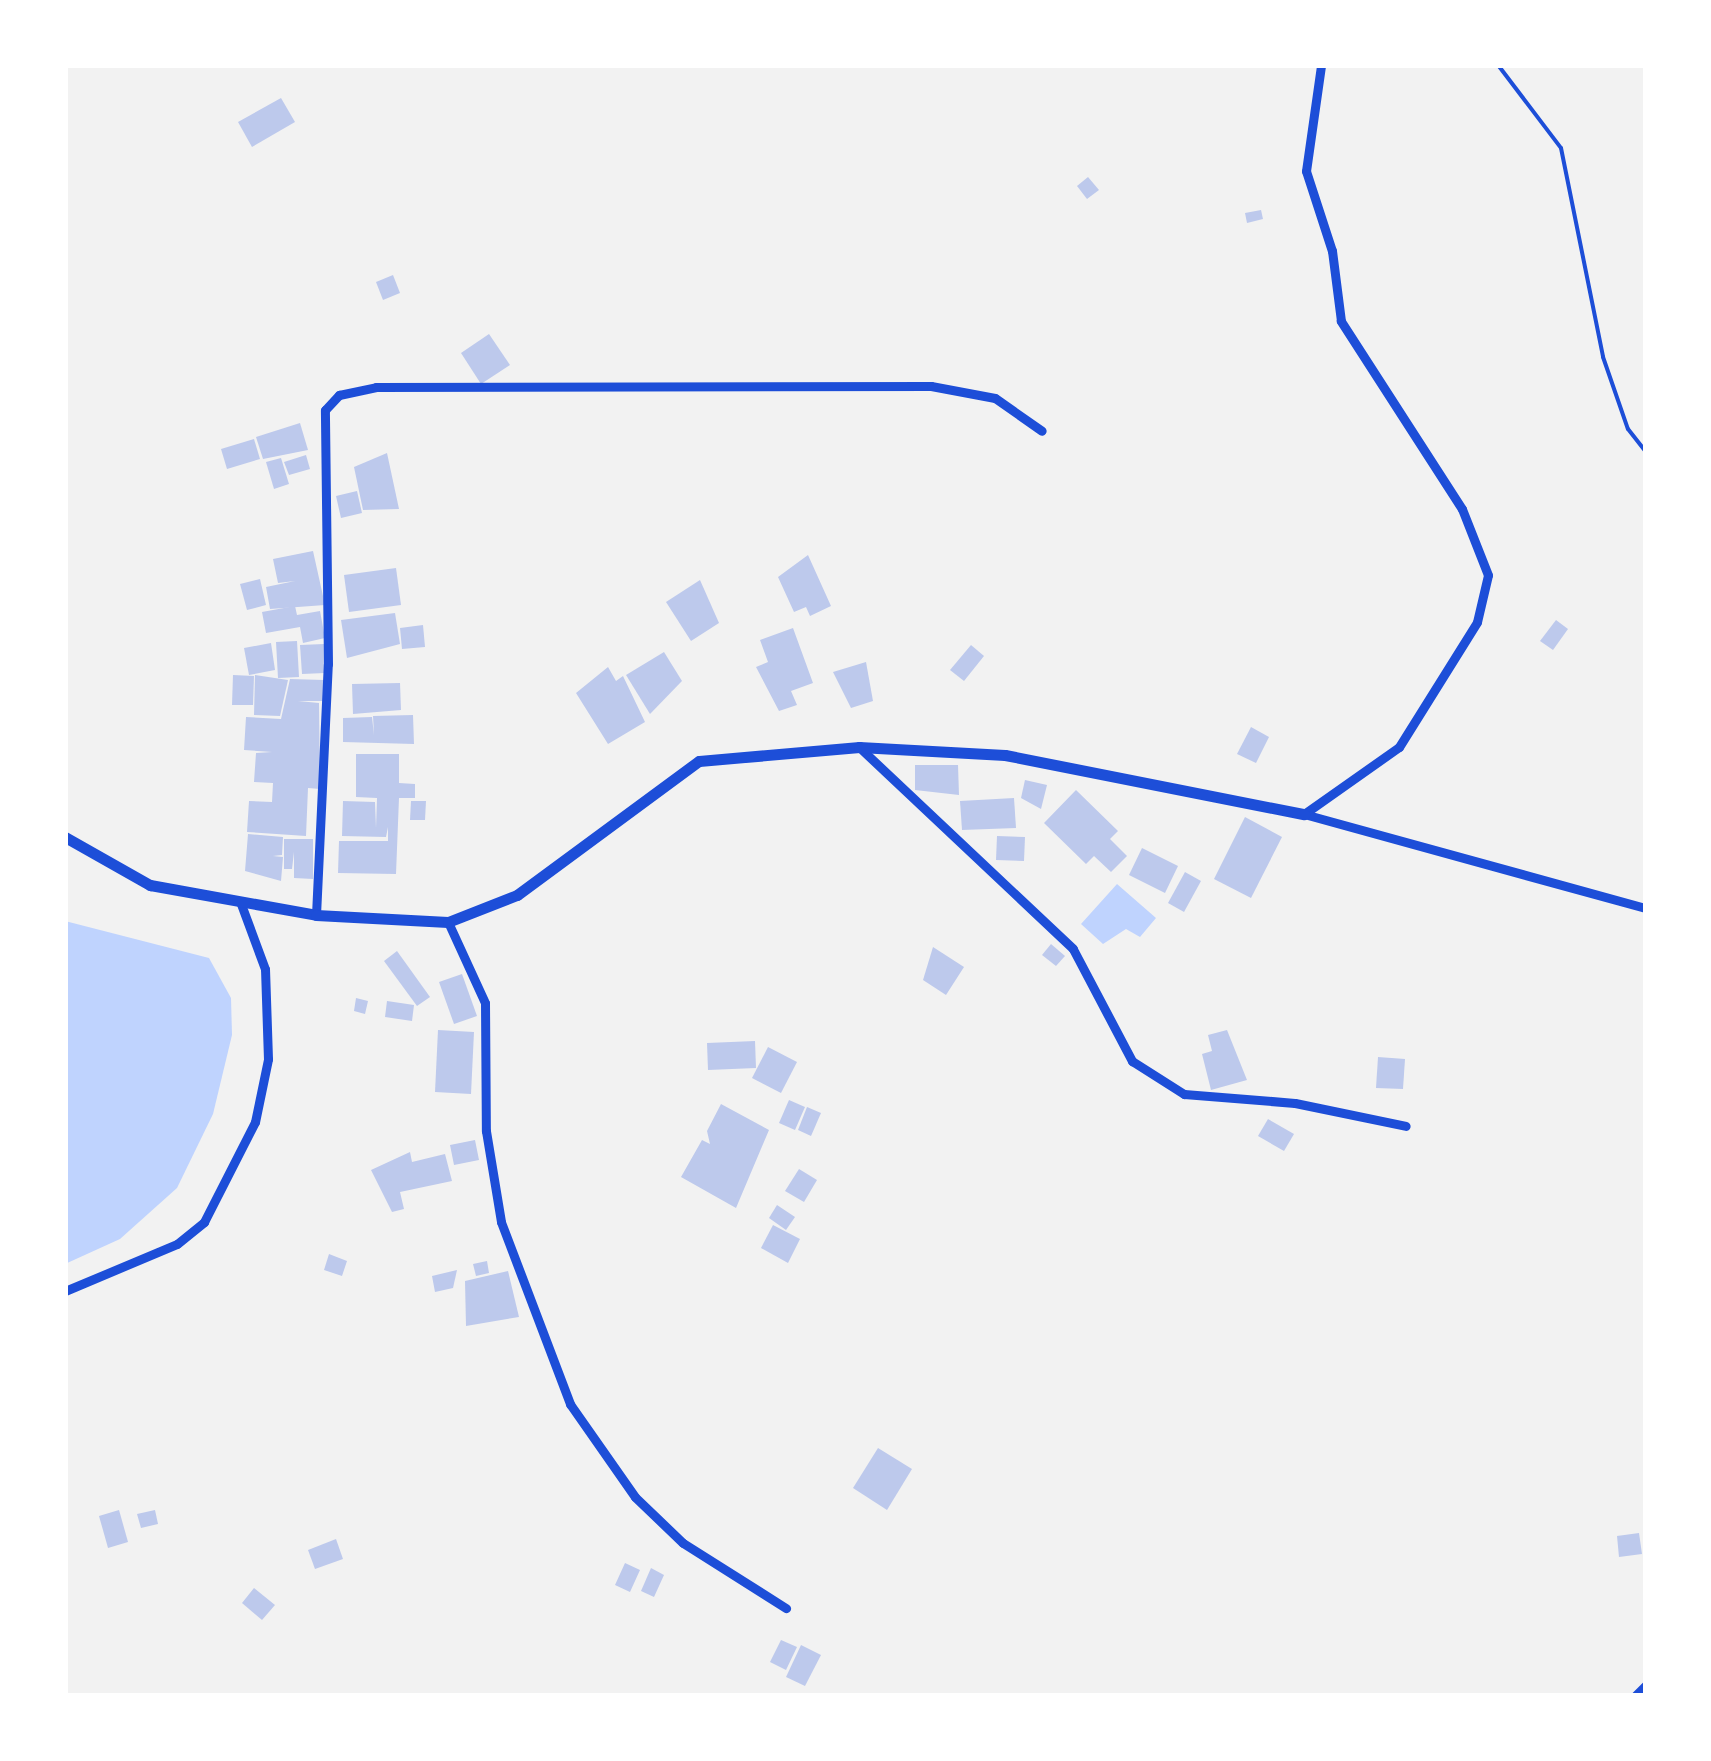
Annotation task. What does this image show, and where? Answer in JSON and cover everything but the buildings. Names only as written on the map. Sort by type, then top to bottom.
[{"type":"street","points":[[1304,814],[1399,747],[1478,622],[1488,574],[1462,509],[1341,321],[1306,171],[1321,65]]},
{"type":"street","points":[[316,915],[328,664],[326,410],[339,395],[376,387],[930,386],[995,398],[1042,431]]},
{"type":"street","points":[[859,747],[1073,949],[1132,1061],[1184,1094],[1295,1102],[1406,1126]]},
{"type":"street","points":[[65,837],[150,886],[316,915],[448,922],[517,894],[700,761],[859,747],[1005,755],[1304,814],[1646,908]]},
{"type":"street","points":[[65,1291],[177,1244],[204,1222],[255,1122],[268,1059],[265,969],[241,904]]},
{"type":"street","points":[[448,922],[485,1002],[486,1131],[501,1222],[570,1404],[635,1496],[683,1543],[786,1608]]},
{"type":"street","points":[[1635,1696],[1646,1685]]},
{"type":"path","points":[[1498,65],[1561,148],[1603,356],[1628,430],[1646,452]]},
{"type":"water","points":[[1117,884],[1156,918],[1140,937],[1126,929],[1103,944],[1081,924]]},
{"type":"water","points":[[65,921],[209,958],[231,998],[232,1035],[213,1114],[177,1188],[120,1239],[65,1264]]}]
